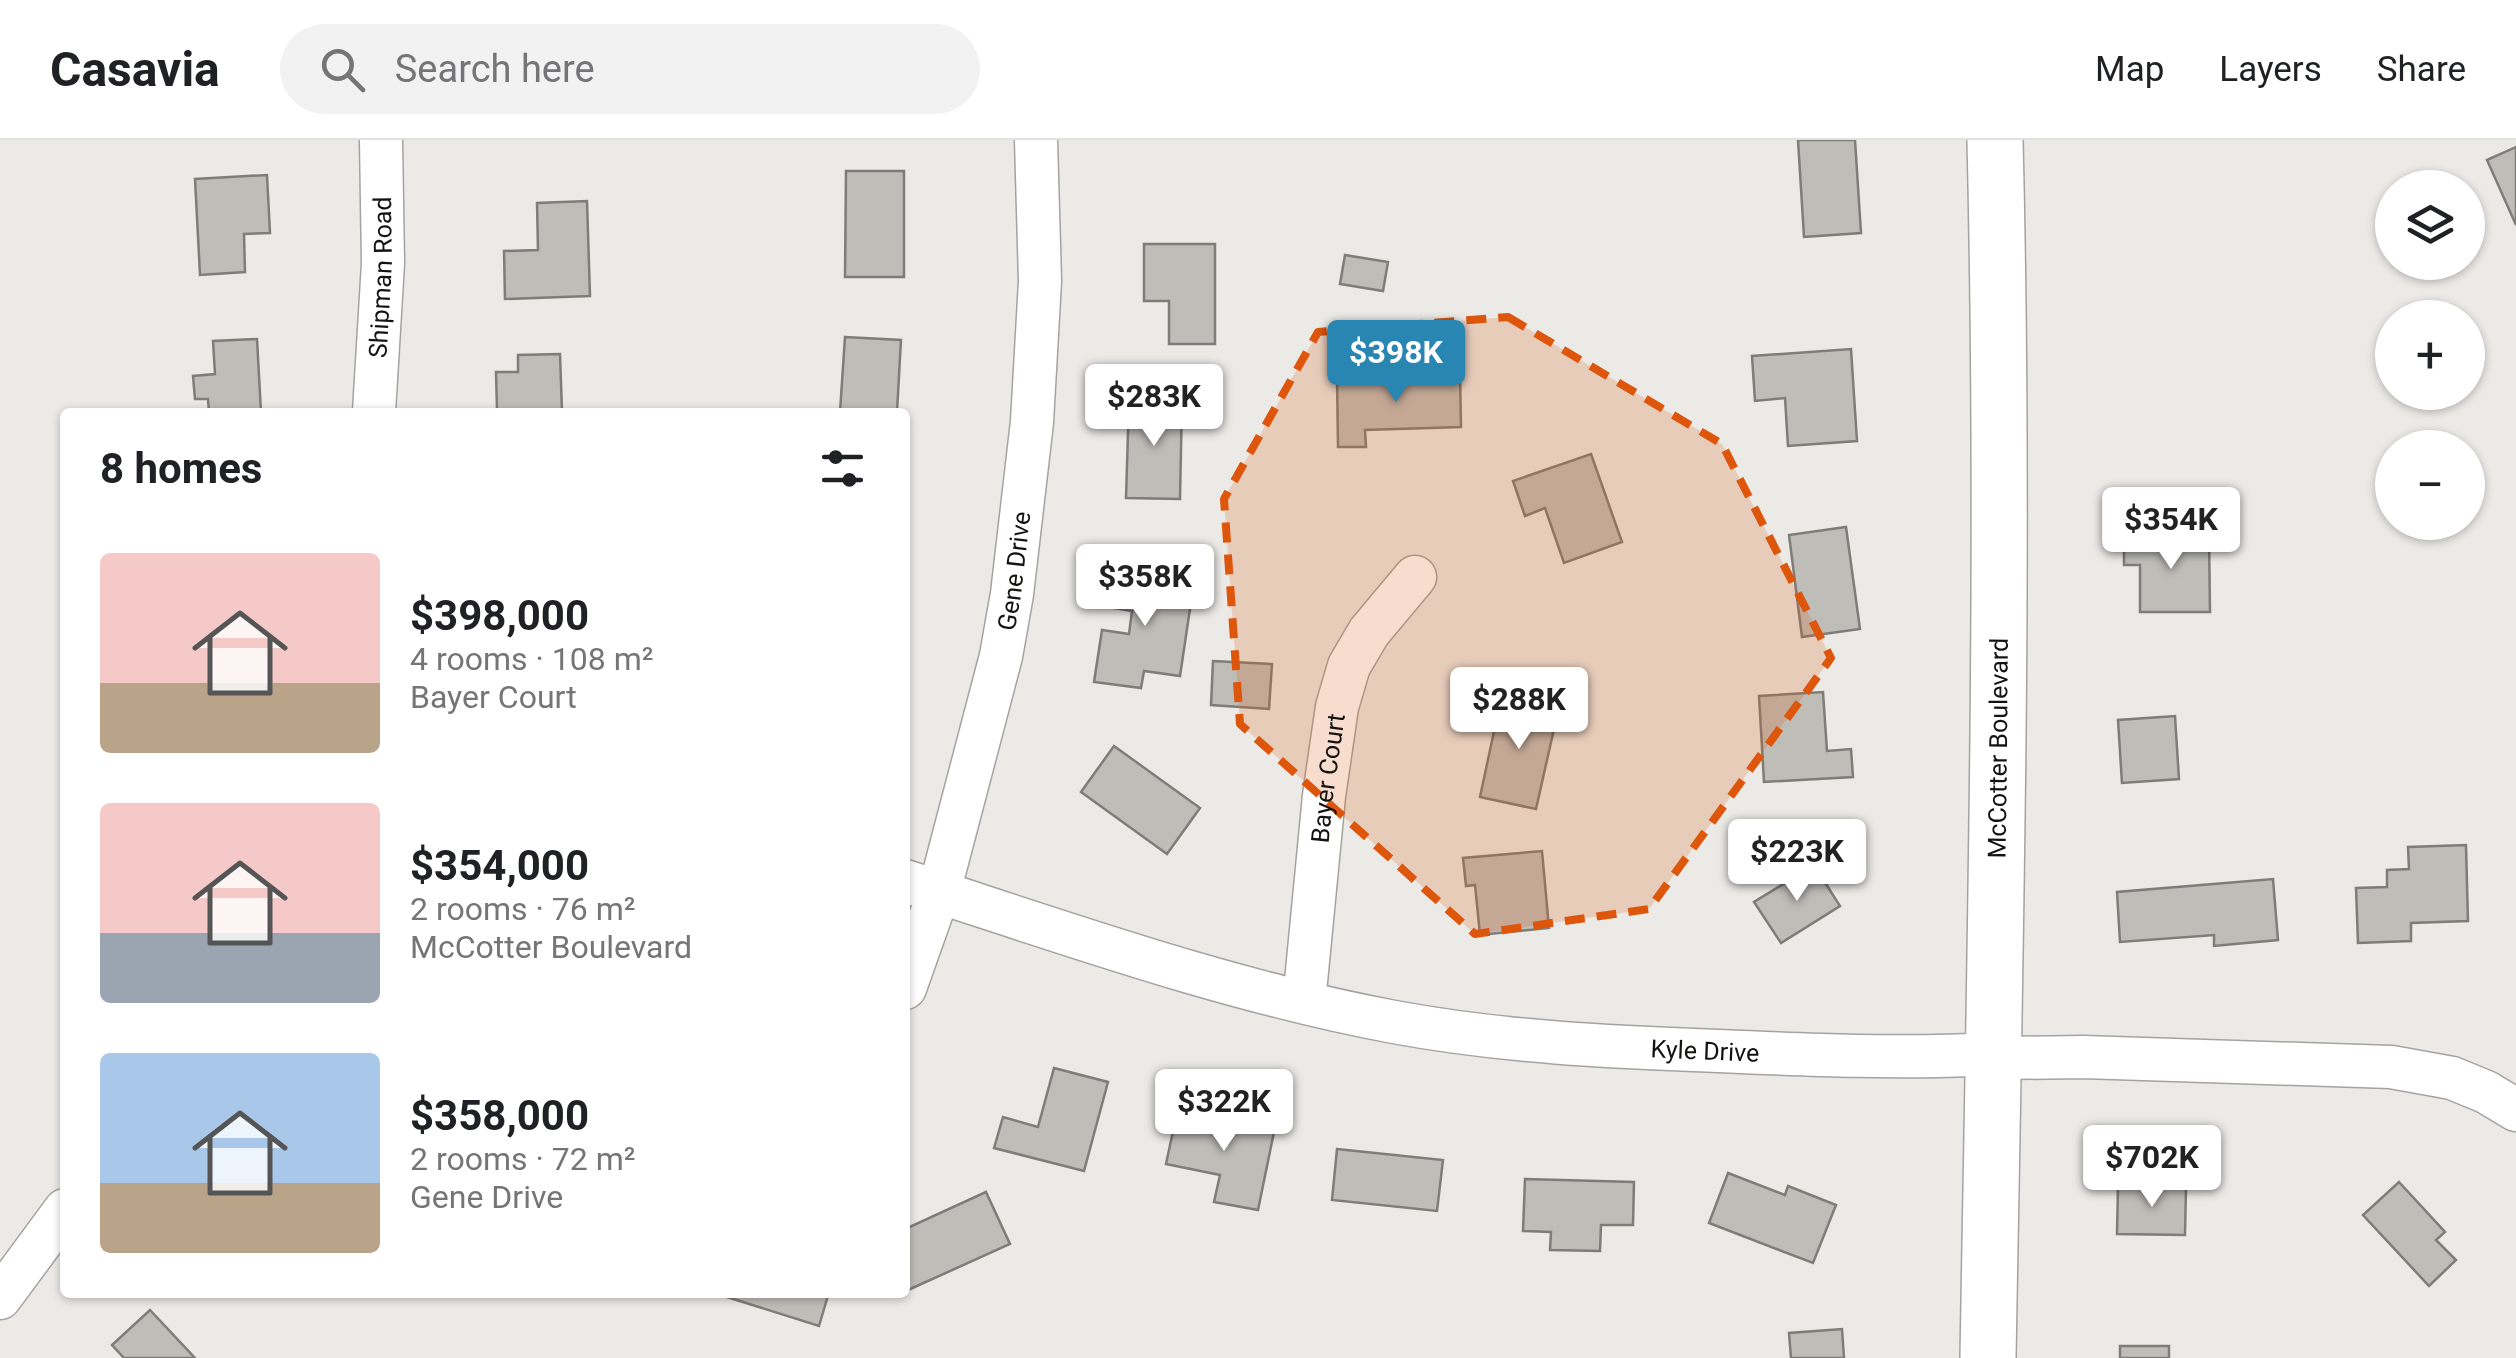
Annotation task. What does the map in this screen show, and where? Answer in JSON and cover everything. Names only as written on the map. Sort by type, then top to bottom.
[{"type":"street","name":"Shipman Road","points":[[374,408],[384,263],[381,140]]},
{"type":"street","name":"Gene Drive","points":[[910,958],[922,887],[1002,656],[1012,594],[1032,422],[1039,298],[1036,140]]},
{"type":"street","name":"McCotter Boulevard","points":[[1988,1358],[1999,344],[1994,140]]},
{"type":"street","name":"Bayer Court","points":[[1304,1002],[1324,796],[1337,707],[1350,666],[1369,632],[1415,577]]},
{"type":"street","name":"Kyle Drive","points":[[922,887],[1304,1002],[1394,1022],[1510,1040],[1786,1054],[1993,1054],[2003,1058],[2100,1057],[2390,1067],[2452,1078],[2516,1110]]},
{"type":"street","points":[[0,1298],[60,1217]]},
{"type":"highlighted area","points":[[1508,317],[1722,444],[1831,658],[1649,909],[1475,934],[1240,724],[1224,499],[1318,332]]},
{"type":"building","points":[[1798,140],[1855,140],[1861,233],[1804,237]]},
{"type":"building","points":[[2516,147],[2516,225],[2487,160]]},
{"type":"building","points":[[846,171],[904,171],[904,277],[845,277]]},
{"type":"building","points":[[267,175],[270,233],[244,234],[245,272],[200,275],[195,179]]},
{"type":"building","points":[[587,201],[590,296],[505,299],[504,251],[538,250],[537,203]]},
{"type":"building","points":[[1144,244],[1215,244],[1215,344],[1169,344],[1169,301],[1144,301]]},
{"type":"building","points":[[1345,255],[1388,262],[1383,291],[1340,284]]},
{"type":"building","points":[[845,337],[901,340],[897,408],[840,408]]},
{"type":"building","points":[[257,339],[261,408],[209,408],[208,399],[195,399],[193,376],[215,374],[213,341]]},
{"type":"building","points":[[1851,349],[1857,441],[1788,446],[1785,398],[1755,401],[1752,356]]},
{"type":"building","points":[[560,354],[562,408],[497,408],[496,372],[518,372],[518,355]]},
{"type":"building","points":[[1460,374],[1461,427],[1365,430],[1366,447],[1338,447],[1337,378]]},
{"type":"building","points":[[1129,399],[1182,400],[1180,499],[1126,498]]},
{"type":"building","points":[[1591,454],[1622,542],[1564,563],[1545,508],[1525,516],[1513,481]]},
{"type":"building","points":[[1846,527],[1860,629],[1802,637],[1789,535]]},
{"type":"building","points":[[2124,535],[2209,535],[2210,612],[2140,612],[2140,565],[2124,565]]},
{"type":"building","points":[[1113,571],[1194,582],[1180,676],[1144,671],[1141,688],[1094,682],[1102,630],[1129,634],[1132,611],[1108,607]]},
{"type":"building","points":[[1213,661],[1272,664],[1269,709],[1211,705]]},
{"type":"building","points":[[1823,692],[1827,751],[1851,749],[1853,777],[1764,782],[1759,696]]},
{"type":"building","points":[[1502,694],[1559,707],[1536,809],[1480,797]]},
{"type":"building","points":[[2175,716],[2179,779],[2122,783],[2118,720]]},
{"type":"building","points":[[1114,746],[1200,808],[1167,854],[1081,792]]},
{"type":"building","points":[[2466,845],[2468,921],[2411,923],[2411,941],[2358,943],[2356,888],[2387,887],[2387,870],[2409,869],[2408,847]]},
{"type":"building","points":[[1542,851],[1549,928],[1480,935],[1475,885],[1466,886],[1463,858]]},
{"type":"building","points":[[1814,865],[1840,906],[1781,943],[1754,902]]},
{"type":"building","points":[[2273,879],[2278,940],[2214,946],[2214,935],[2120,942],[2117,892]]},
{"type":"building","points":[[1054,1068],[1108,1082],[1084,1171],[994,1148],[1003,1117],[1038,1127]]},
{"type":"building","points":[[1178,1108],[1275,1127],[1258,1210],[1214,1202],[1220,1175],[1166,1164]]},
{"type":"building","points":[[1337,1149],[1443,1160],[1437,1211],[1332,1200]]},
{"type":"building","points":[[1728,1173],[1785,1195],[1788,1186],[1836,1205],[1813,1263],[1709,1223]]},
{"type":"building","points":[[1525,1179],[1634,1182],[1633,1225],[1601,1225],[1600,1251],[1550,1250],[1551,1232],[1523,1231]]},
{"type":"building","points":[[2399,1182],[2445,1232],[2436,1240],[2456,1260],[2429,1286],[2363,1215]]},
{"type":"building","points":[[2118,1186],[2186,1187],[2185,1235],[2117,1234]]},
{"type":"building","points":[[986,1192],[1010,1244],[910,1289],[910,1227]]},
{"type":"building","points":[[730,1298],[827,1298],[819,1326]]},
{"type":"building","points":[[150,1310],[195,1358],[124,1358],[112,1345]]},
{"type":"building","points":[[1842,1329],[1844,1358],[1791,1358],[1789,1333]]},
{"type":"building","points":[[2120,1346],[2169,1346],[2169,1358],[2120,1358]]}]
